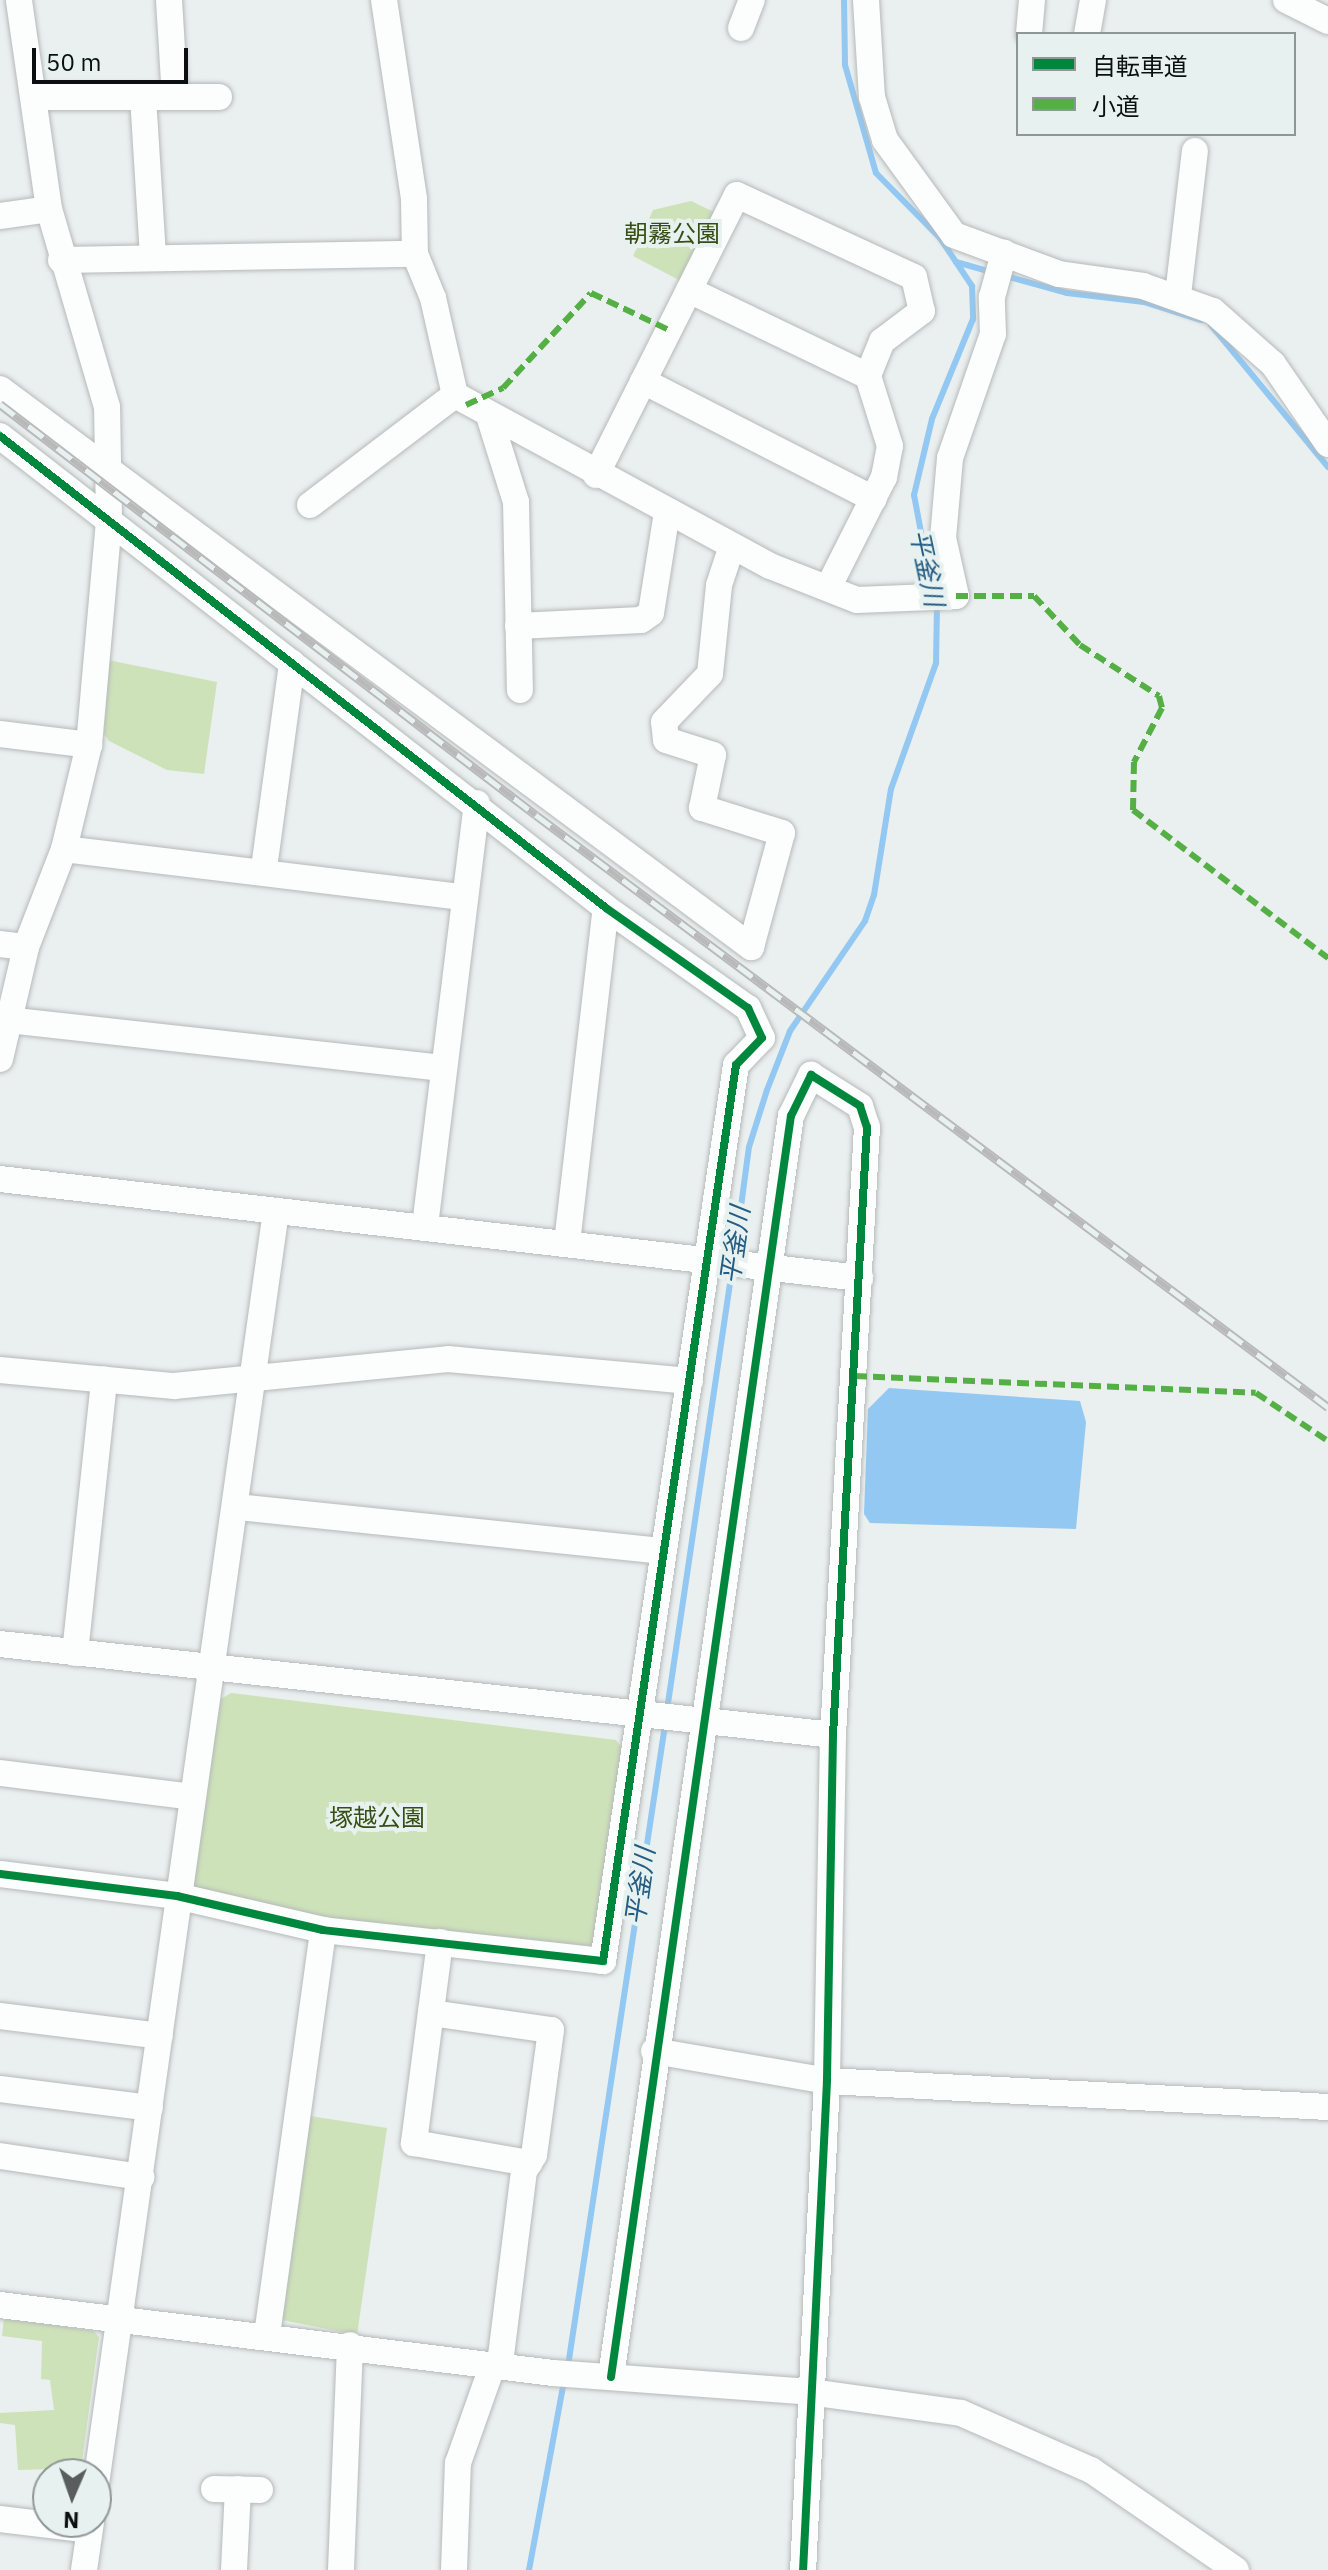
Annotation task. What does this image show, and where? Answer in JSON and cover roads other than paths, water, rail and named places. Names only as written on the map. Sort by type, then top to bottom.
[{"type":"street","points":[[0,1059],[8,1020],[13,945],[64,849],[89,745],[109,519],[107,407],[61,260],[49,209],[19,0]]},
{"type":"street","points":[[169,0],[175,97]]},
{"type":"street","points":[[384,0],[414,199],[415,254],[433,298],[455,395],[490,419],[732,546],[857,600],[956,596],[943,538],[950,458],[993,334],[992,297],[1004,253]]},
{"type":"street","points":[[741,28],[752,0]]},
{"type":"street","points":[[866,0],[872,97],[885,140],[954,235],[1081,280],[1178,295],[1249,338],[1328,444]]},
{"type":"street","points":[[1029,32],[1032,0]]},
{"type":"street","points":[[1087,32],[1093,0]]},
{"type":"street","points":[[1286,0],[1328,21]]},
{"type":"street","points":[[34,97],[219,97]]},
{"type":"street","points":[[143,97],[153,258]]},
{"type":"street","points":[[1178,295],[1195,151]]},
{"type":"street","points":[[596,475],[737,195],[914,277],[922,311],[882,341],[868,376],[890,446],[874,499],[828,588]]},
{"type":"street","points":[[0,216],[49,209]]},
{"type":"street","points":[[61,260],[415,254]]},
{"type":"street","points":[[689,290],[868,376]]},
{"type":"street","points":[[643,381],[874,499]]},
{"type":"street","points":[[0,389],[751,947],[782,833],[702,808],[713,755],[666,740],[664,722],[710,674],[719,585],[732,546]]},
{"type":"street","points":[[310,505],[455,395]]},
{"type":"street","points":[[490,419],[516,502],[520,690]]},
{"type":"street","points":[[0,436],[477,803],[606,908],[748,1008],[762,1038],[736,1065],[711,1257],[663,1551],[644,1712],[603,1961],[323,1930],[177,1896],[0,1874]]},
{"type":"street","points":[[518,626],[641,620],[651,613],[667,512]]},
{"type":"street","points":[[264,868],[292,663]]},
{"type":"street","points":[[0,734],[89,745]]},
{"type":"street","points":[[425,1226],[462,897],[477,803]]},
{"type":"street","points":[[64,849],[264,868],[462,897]]},
{"type":"street","points":[[567,1243],[606,908]]},
{"type":"street","points":[[8,1020],[443,1068]]},
{"type":"street","points":[[600,2376],[654,2051],[696,1719],[766,1264],[793,1104],[811,1075],[860,1106],[867,1119],[833,1735],[827,2081],[803,2570]]},
{"type":"street","points":[[0,1179],[711,1257],[860,1278]]},
{"type":"street","points":[[100,2458],[141,2177],[177,1896],[237,1507],[276,1211]]},
{"type":"street","points":[[0,1370],[174,1386],[255,1375],[448,1359],[690,1381]]},
{"type":"street","points":[[75,1653],[104,1380]]},
{"type":"street","points":[[237,1507],[663,1551]]},
{"type":"street","points":[[0,1644],[212,1670],[644,1712],[833,1735]]},
{"type":"street","points":[[0,1773],[192,1797]]},
{"type":"street","points":[[267,2335],[323,1930]]},
{"type":"street","points":[[440,1942],[414,2143],[529,2163]]},
{"type":"street","points":[[431,2013],[551,2030],[497,2365],[458,2463],[454,2570]]},
{"type":"street","points":[[0,2016],[160,2036]]},
{"type":"street","points":[[654,2051],[827,2081],[1328,2107]]},
{"type":"street","points":[[0,2089],[150,2108]]},
{"type":"street","points":[[0,2156],[141,2177]]},
{"type":"street","points":[[0,2305],[350,2345],[553,2373],[810,2392],[934,2408],[1000,2425],[1091,2470],[1236,2570]]},
{"type":"street","points":[[341,2570],[350,2345]]},
{"type":"street","points":[[234,2570],[237,2489]]},
{"type":"street","points":[[0,2519],[32,2521]]},
{"type":"street","points":[[84,2570],[88,2538]]},
{"type":"water","points":[[889,1388],[1080,1401],[1086,1422],[1076,1529],[870,1523],[864,1514],[868,1409]]},
{"type":"waterway","name":"平釜川","points":[[844,0],[845,65],[876,173],[940,238],[972,286],[973,319],[932,419],[914,495],[932,590]]},
{"type":"waterway","points":[[956,262],[992,272]]},
{"type":"waterway","points":[[1006,276],[1067,293],[1144,302],[1201,320]]},
{"type":"waterway","points":[[1211,325],[1328,467]]},
{"type":"waterway","name":"平釜川","points":[[734,1259],[749,1147],[767,1090],[790,1031],[865,921],[874,895],[891,789],[936,663],[937,605]]},
{"type":"waterway","name":"平釜川","points":[[667,1710],[732,1270]]},
{"type":"waterway","name":"平釜川","points":[[568,2366],[665,1725]]},
{"type":"waterway","name":"平釜川","points":[[529,2570],[564,2381]]},
{"type":"railway","points":[[0,404],[536,815],[1328,1407]]},
{"type":"park label","name":"朝霧公園","points":[[672,234]]},
{"type":"park label","name":"塚越公園","points":[[377,1818]]}]
